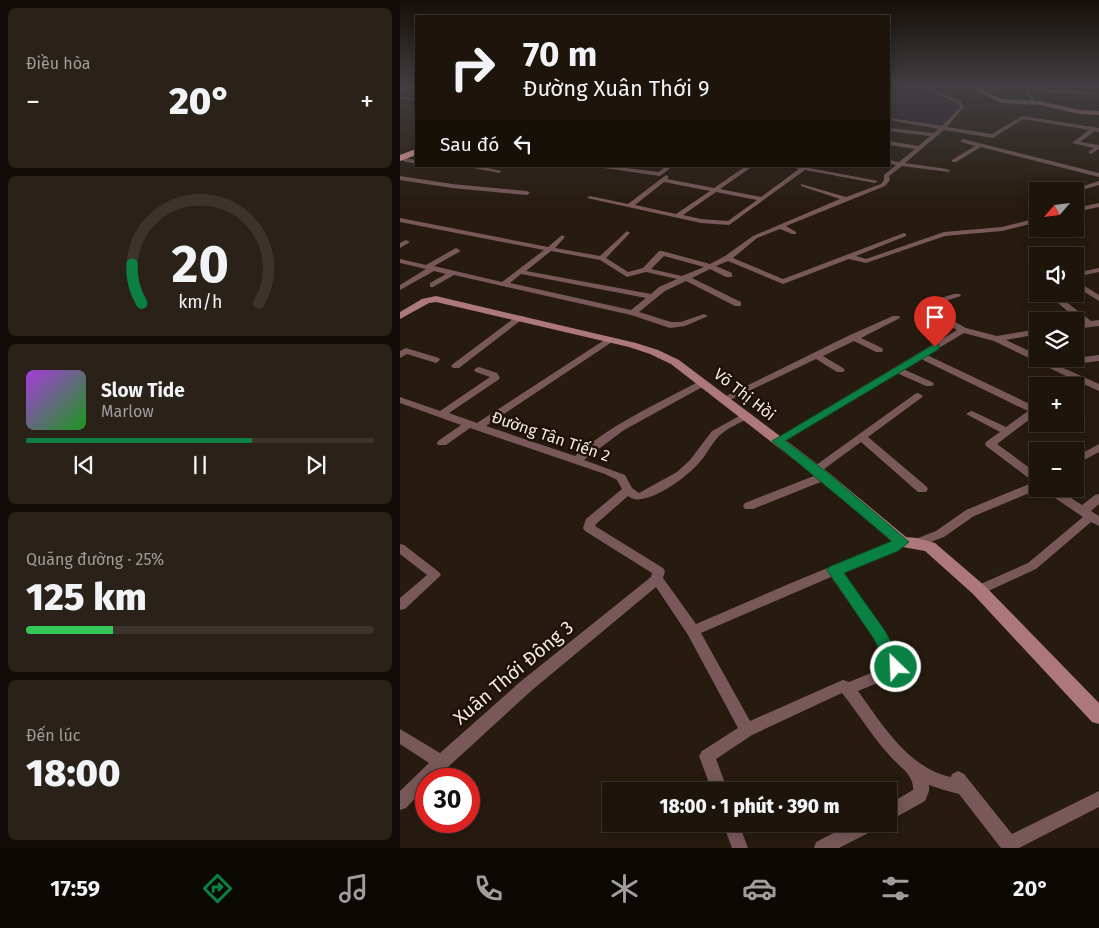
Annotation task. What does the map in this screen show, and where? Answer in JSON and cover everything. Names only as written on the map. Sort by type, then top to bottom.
[{"type":"street","points":[[927,125],[993,136],[1010,125]]},
{"type":"street","points":[[633,313],[662,289],[728,258],[755,238],[780,226],[883,185],[887,180],[886,176],[898,164],[946,125]]},
{"type":"street","points":[[1069,125],[1097,129]]},
{"type":"street","points":[[891,129],[933,136]]},
{"type":"street","points":[[1092,152],[1099,148],[1075,143],[1097,129]]},
{"type":"street","points":[[963,141],[1099,175]]},
{"type":"street","points":[[890,143],[918,148]]},
{"type":"street","points":[[954,161],[980,145]]},
{"type":"street","points":[[890,162],[947,172]]},
{"type":"street","points":[[473,167],[499,171]]},
{"type":"street","points":[[601,167],[660,174],[669,167]]},
{"type":"street","points":[[679,215],[749,167]]},
{"type":"street","points":[[590,198],[701,221],[729,223],[806,167],[875,181]]},
{"type":"street","points":[[400,178],[469,188],[527,192]]},
{"type":"street","points":[[630,206],[664,178],[762,199]]},
{"type":"street","points":[[1084,187],[1099,183]]},
{"type":"street","points":[[803,185],[846,199]]},
{"type":"street","points":[[1084,208],[1099,205]]},
{"type":"street","points":[[400,220],[602,258],[627,275],[646,270],[684,278],[738,304]]},
{"type":"street","points":[[847,256],[866,261],[944,234],[1002,229],[1029,222]]},
{"type":"street","points":[[780,226],[794,233]]},
{"type":"street","points":[[602,258],[627,233]]},
{"type":"street","points":[[728,258],[783,282],[904,235]]},
{"type":"street","points":[[504,284],[550,249],[562,237]]},
{"type":"street","points":[[400,288],[456,250]]},
{"type":"street","points":[[646,270],[662,253],[710,266],[729,275]]},
{"type":"street","points":[[400,261],[633,313],[670,325],[682,324],[704,316]]},
{"type":"street","points":[[1084,273],[1099,270]]},
{"type":"street","points":[[433,285],[452,272]]},
{"type":"street","points":[[520,272],[652,298]]},
{"type":"street","points":[[1084,288],[1099,299]]},
{"type":"street","points":[[957,296],[923,307],[963,330],[996,339],[1029,355]]},
{"type":"street","name":"Võ Thị Hồi","points":[[400,316],[426,301],[436,299],[654,352],[675,362],[725,399],[820,473],[902,542]]},
{"type":"street","points":[[1061,302],[1089,324]]},
{"type":"street","points":[[456,366],[520,318]]},
{"type":"street","points":[[725,399],[896,318]]},
{"type":"street","points":[[1084,325],[1099,323]]},
{"type":"street","points":[[777,441],[963,330]]},
{"type":"street","points":[[996,339],[1029,333]]},
{"type":"street","points":[[853,337],[879,350]]},
{"type":"street","points":[[442,443],[475,425],[609,340]]},
{"type":"street","points":[[400,355],[406,351],[436,360]]},
{"type":"street","points":[[816,355],[840,370]]},
{"type":"street","points":[[921,356],[1029,406]]},
{"type":"street","points":[[1084,360],[1099,358]]},
{"type":"street","points":[[1056,367],[1077,377]]},
{"type":"street","points":[[443,414],[495,378],[479,370]]},
{"type":"street","points":[[897,370],[929,384]]},
{"type":"street","points":[[1084,380],[1099,388]]},
{"type":"street","points":[[576,460],[589,448],[617,429],[703,383]]},
{"type":"street","points":[[749,506],[820,473],[862,437],[918,396]]},
{"type":"street","name":"Đường Tân Tiến 2","points":[[400,400],[576,460],[621,478],[628,490]]},
{"type":"street","points":[[971,414],[1007,431]]},
{"type":"street","points":[[1029,414],[990,444],[1029,473]]},
{"type":"street","points":[[746,416],[716,433],[694,462],[681,474],[640,497],[634,496],[628,490],[590,522],[590,528],[659,571],[657,579],[693,631],[747,730]]},
{"type":"street","points":[[862,437],[922,490]]},
{"type":"street","points":[[1084,456],[1099,447]]},
{"type":"street","points":[[917,543],[940,534],[970,513],[1029,489]]},
{"type":"street","points":[[1062,497],[1091,516]]},
{"type":"street","points":[[979,590],[1032,566],[1091,516],[1099,498]]},
{"type":"street","points":[[693,631],[902,542],[917,543],[930,548],[979,590],[1097,710]]},
{"type":"street","points":[[400,548],[435,575],[400,604]]},
{"type":"street","points":[[834,570],[880,635],[896,667],[892,672],[848,690]]},
{"type":"street","name":"Xuân Thới Đông 3","points":[[400,802],[440,762],[539,673],[657,579]]},
{"type":"street","points":[[717,782],[707,756],[747,730],[841,686],[848,690],[880,734],[919,777],[922,790],[914,799],[897,809]]},
{"type":"street","points":[[400,736],[440,762]]},
{"type":"street","points":[[910,767],[944,783],[961,783],[1009,844],[1099,799]]},
{"type":"street","points":[[734,832],[740,848]]},
{"type":"street","points":[[822,848],[853,832]]},
{"type":"route","points":[[896,667],[880,635],[834,570],[902,542],[824,476],[777,441],[935,347]]}]
